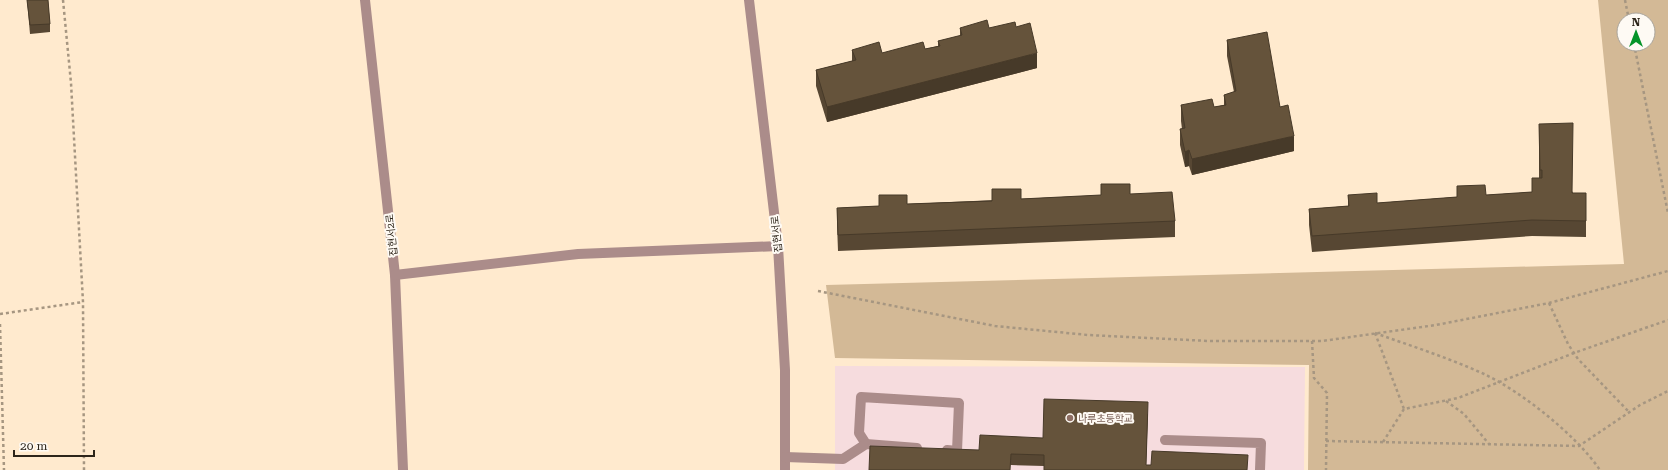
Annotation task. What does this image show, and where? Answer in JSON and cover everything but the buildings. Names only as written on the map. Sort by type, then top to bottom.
[{"type":"street","name":"집현서2로","points":[[365,0],[395,275],[403,470]]},
{"type":"street","name":"집현서로","points":[[749,0],[778,246],[785,370],[785,470]]},
{"type":"street","points":[[395,275],[578,254],[778,246]]},
{"type":"street","points":[[785,457],[843,459],[866,444],[957,451],[959,403],[861,397],[859,432],[866,444]]},
{"type":"street","points":[[1165,440],[1261,443],[1260,470]]},
{"type":"path","points":[[62,0],[71,84],[83,302],[84,470]]},
{"type":"path","points":[[1625,0],[1627,12]]},
{"type":"path","points":[[1636,52],[1668,213]]},
{"type":"path","points":[[818,291],[995,326],[1096,336],[1209,341],[1312,341],[1436,324],[1549,303],[1668,271]]},
{"type":"path","points":[[0,314],[83,302]]},
{"type":"path","points":[[1549,303],[1574,353],[1629,412]]},
{"type":"path","points":[[1383,442],[1404,409],[1458,398],[1574,353],[1668,320]]},
{"type":"path","points":[[0,324],[4,470]]},
{"type":"path","points":[[1375,333],[1484,374],[1498,382],[1558,424],[1600,470]]},
{"type":"path","points":[[1375,333],[1404,409]]},
{"type":"path","points":[[1312,341],[1314,378],[1327,393],[1326,470]]},
{"type":"path","points":[[1326,442],[1579,446],[1629,412],[1668,391]]},
{"type":"path","points":[[1446,400],[1464,414],[1490,444]]},
{"type":"shaded area","points":[[1598,0],[1668,0],[1668,470],[1308,470],[1309,365],[835,358],[826,285],[1624,264]]},
{"type":"shaded area","name":"나루초등학교","points":[[835,366],[1305,367],[1304,470],[835,470]]},
{"type":"place","name":"나루초등학교","points":[[1070,418]]}]
